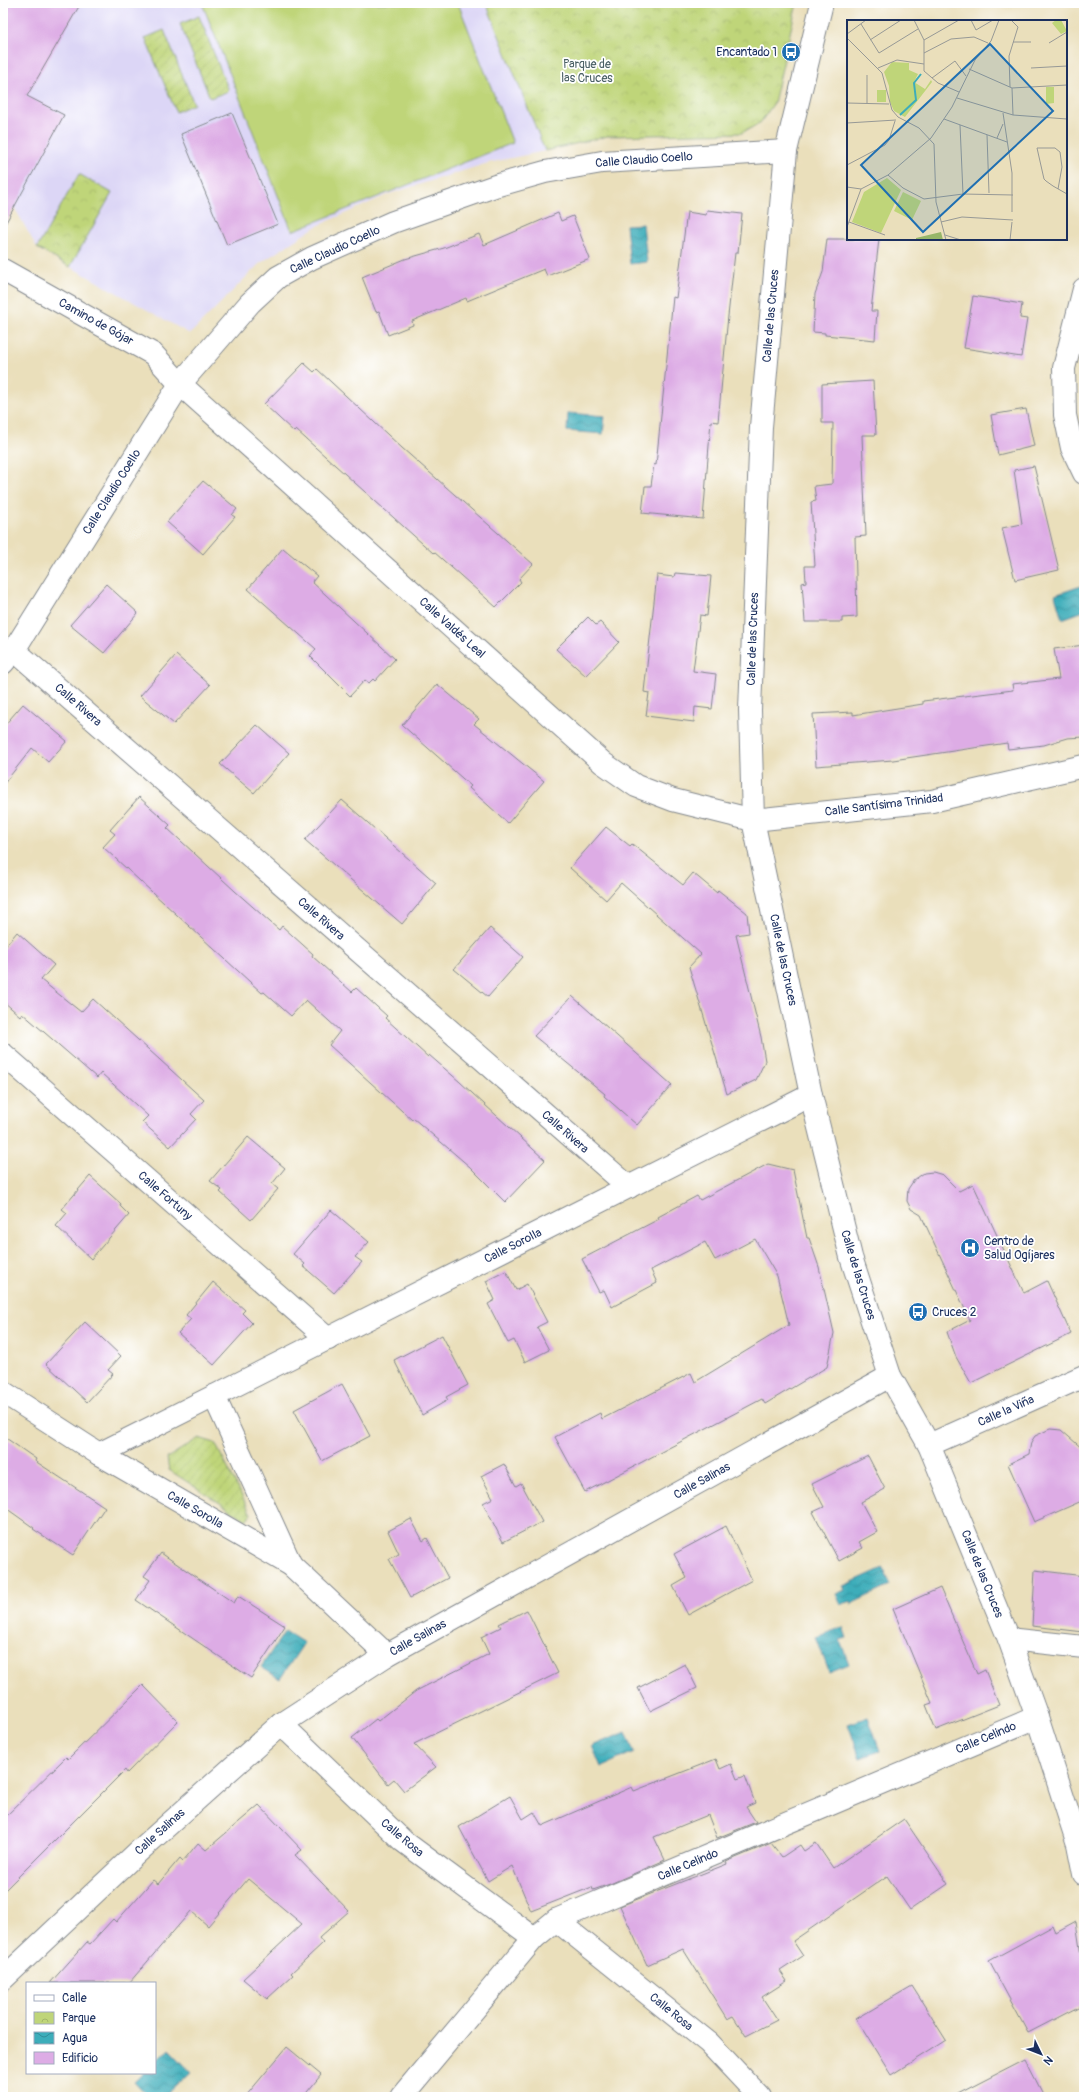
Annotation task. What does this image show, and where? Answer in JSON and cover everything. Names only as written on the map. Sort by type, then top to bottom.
[{"type":"street","name":"Calle de las Cruces","points":[[822,3],[786,150],[761,435],[750,710],[753,820],[811,1095],[851,1257],[890,1376],[929,1445],[1008,1639],[1037,1717],[1078,1844],[1084,1874]]},
{"type":"street","name":"Calle Claudio Coello","points":[[9,656],[180,384],[250,303],[278,277],[312,258],[393,222],[495,186],[552,171],[602,162],[786,150]]},
{"type":"street","name":"Camino de Gójar","points":[[3,270],[154,354],[180,384]]},
{"type":"street","points":[[1084,289],[1064,368],[1065,415],[1072,448],[1084,474]]},
{"type":"street","name":"Calle Valdés Leal","points":[[180,384],[603,763],[636,786],[673,800],[753,820]]},
{"type":"street","name":"Calle Rivera","points":[[9,656],[629,1187]]},
{"type":"street","name":"Calle Santísima Trinidad","points":[[753,820],[932,801],[1084,766]]},
{"type":"street","name":"Calle Fortuny","points":[[3,1054],[328,1339]]},
{"type":"street","name":"Calle Sorolla","points":[[99,1454],[811,1095]]},
{"type":"street","name":"Calle Salinas","points":[[3,1979],[139,1852],[281,1724],[386,1656],[890,1376]]},
{"type":"street","name":"Calle la Viña","points":[[929,1445],[1084,1376]]},
{"type":"street","name":"Calle Sorolla","points":[[3,1392],[99,1454],[291,1565],[386,1656]]},
{"type":"street","name":"Calle Sorolla","points":[[214,1396],[291,1565]]},
{"type":"street","points":[[1008,1639],[1084,1647]]},
{"type":"street","name":"Calle Celindo","points":[[400,2097],[534,1938],[556,1920],[1037,1717]]},
{"type":"street","name":"Calle Rosa","points":[[281,1724],[403,1841],[534,1938]]},
{"type":"street","name":"Calle Rosa","points":[[556,1920],[709,2043],[760,2097]]},
{"type":"shaded area","points":[[3,3],[486,3],[545,151],[488,163],[389,194],[315,227],[259,264],[190,334],[37,248],[12,203]]},
{"type":"green space","points":[[202,3],[458,3],[513,143],[292,231]]},
{"type":"green space","name":"Parque de las Cruces","points":[[486,3],[797,3],[774,103],[760,123],[742,133],[608,136],[545,151]]},
{"type":"green space","points":[[199,16],[229,91],[210,98],[180,24]]},
{"type":"green space","points":[[164,30],[194,104],[176,112],[145,38]]},
{"type":"green space","points":[[79,174],[112,193],[70,267],[37,248]]},
{"type":"green space","points":[[199,1438],[215,1443],[251,1514],[246,1520],[169,1470],[167,1458]]},
{"type":"water","points":[[643,224],[647,262],[630,264],[626,225]]},
{"type":"water","points":[[568,413],[605,416],[603,434],[567,431]]},
{"type":"water","points":[[1084,585],[1084,611],[1062,619],[1055,595]]},
{"type":"water","points":[[883,1568],[891,1585],[851,1604],[850,1601],[841,1605],[836,1594],[845,1590],[843,1586]]},
{"type":"water","points":[[843,1627],[847,1638],[840,1640],[849,1664],[829,1672],[816,1637]]},
{"type":"water","points":[[285,1631],[304,1643],[280,1679],[261,1667]]},
{"type":"water","points":[[868,1717],[880,1751],[860,1758],[848,1724]]},
{"type":"water","points":[[626,1732],[634,1752],[601,1767],[592,1746]]},
{"type":"water","points":[[169,2049],[191,2072],[164,2097],[148,2097],[134,2082],[142,2074],[156,2074],[156,2061]]},
{"type":"building","points":[[3,3],[81,3],[27,96],[64,115],[3,228]]},
{"type":"building","points":[[232,113],[278,224],[227,245],[181,134]]},
{"type":"building","points":[[707,210],[742,214],[738,253],[735,253],[718,422],[711,421],[703,519],[642,513],[645,486],[651,486],[654,464],[656,465],[673,297],[676,298],[687,212],[706,215]]},
{"type":"building","points":[[558,213],[561,221],[573,216],[590,259],[547,276],[544,269],[467,301],[466,298],[412,321],[413,325],[388,335],[379,311],[376,312],[362,277],[405,259],[444,248],[479,234],[484,245]]},
{"type":"building","points":[[827,239],[879,240],[871,311],[877,311],[875,340],[825,335],[825,333],[813,332],[815,294],[823,272]]},
{"type":"building","points":[[973,296],[1022,304],[1020,318],[1027,319],[1021,357],[964,348]]},
{"type":"building","points":[[304,363],[314,372],[317,369],[402,448],[533,564],[519,579],[521,582],[496,607],[434,552],[433,553],[296,430],[294,432],[264,404]]},
{"type":"building","points":[[873,381],[876,435],[862,435],[866,536],[855,537],[857,617],[842,618],[842,622],[805,622],[802,583],[806,582],[805,566],[815,566],[811,502],[816,501],[814,486],[832,484],[833,423],[822,423],[822,384]]},
{"type":"building","points":[[1026,409],[1034,446],[998,455],[991,415]]},
{"type":"building","points":[[1034,466],[1059,570],[1015,580],[1002,528],[1022,524],[1014,470]]},
{"type":"building","points":[[203,481],[237,509],[232,515],[235,517],[203,554],[167,522]]},
{"type":"building","points":[[283,548],[317,576],[312,582],[395,659],[375,681],[373,679],[369,683],[365,680],[350,696],[310,656],[316,649],[248,589]]},
{"type":"building","points":[[675,573],[711,576],[707,616],[700,615],[693,671],[716,674],[712,709],[695,707],[694,722],[646,716],[649,693],[644,692],[657,575],[674,577]]},
{"type":"building","points":[[106,584],[138,613],[104,653],[70,625]]},
{"type":"building","points":[[588,617],[596,625],[600,622],[619,642],[586,676],[556,649]]},
{"type":"building","points":[[1084,645],[1084,737],[1067,738],[1044,745],[1008,749],[1007,743],[893,760],[816,766],[813,714],[853,712],[853,715],[923,704],[923,701],[1013,690],[1012,684],[1059,679],[1054,649]]},
{"type":"building","points":[[176,655],[210,685],[174,724],[140,696]]},
{"type":"building","points":[[437,684],[479,719],[474,724],[544,781],[508,823],[469,788],[471,786],[402,725]]},
{"type":"building","points":[[23,704],[67,741],[48,762],[32,748],[3,785],[3,727]]},
{"type":"building","points":[[257,725],[289,753],[254,793],[220,764]]},
{"type":"building","points":[[139,797],[170,825],[167,828],[235,891],[279,930],[282,926],[313,954],[312,956],[352,992],[356,988],[387,1016],[385,1018],[428,1057],[429,1055],[460,1082],[545,1160],[505,1202],[470,1167],[413,1118],[412,1120],[329,1045],[340,1031],[306,1000],[291,1016],[264,992],[262,993],[103,847],[115,834],[110,830]]},
{"type":"building","points":[[342,800],[436,883],[402,924],[305,840]]},
{"type":"building","points":[[606,827],[630,846],[632,844],[683,885],[693,873],[717,893],[718,890],[747,913],[749,933],[736,935],[761,1037],[765,1061],[756,1080],[727,1094],[689,967],[701,954],[621,883],[606,900],[570,868]]},
{"type":"building","points":[[490,928],[523,957],[488,997],[454,969]]},
{"type":"building","points":[[17,932],[54,965],[41,980],[81,1012],[93,999],[204,1100],[191,1114],[196,1119],[170,1147],[142,1122],[148,1116],[101,1073],[97,1078],[22,1013],[20,1016],[3,1001],[3,949]]},
{"type":"building","points":[[572,996],[672,1085],[637,1125],[604,1096],[605,1094],[534,1036]]},
{"type":"building","points":[[248,1137],[285,1168],[272,1184],[278,1189],[251,1220],[220,1192],[222,1190],[210,1181]]},
{"type":"building","points":[[768,1164],[793,1170],[807,1238],[809,1238],[819,1267],[834,1333],[827,1367],[765,1404],[762,1399],[585,1492],[555,1437],[600,1413],[602,1419],[691,1373],[695,1382],[789,1325],[777,1276],[755,1239],[715,1260],[705,1242],[651,1270],[657,1283],[612,1307],[604,1290],[599,1292],[582,1259],[659,1219],[658,1217],[697,1196],[700,1200]]},
{"type":"building","name":"Centro de Salud Ogíjares","points":[[933,1172],[943,1175],[959,1191],[973,1184],[1024,1293],[1047,1281],[1071,1334],[971,1383],[956,1357],[947,1332],[970,1320],[921,1215],[911,1209],[907,1201],[908,1189],[914,1180],[924,1173]]},
{"type":"building","points":[[90,1176],[121,1204],[120,1206],[129,1215],[91,1259],[56,1226],[67,1213],[62,1209]]},
{"type":"building","points":[[331,1210],[369,1242],[355,1257],[362,1262],[334,1293],[303,1266],[305,1264],[293,1254]]},
{"type":"building","points":[[506,1271],[516,1290],[527,1284],[547,1322],[537,1327],[549,1350],[525,1362],[514,1340],[508,1343],[488,1304],[495,1300],[486,1281]]},
{"type":"building","points":[[213,1282],[245,1310],[242,1313],[252,1323],[214,1365],[178,1333],[191,1319],[186,1315]]},
{"type":"building","points":[[85,1322],[121,1356],[108,1370],[113,1374],[87,1402],[46,1364]]},
{"type":"building","points":[[442,1335],[468,1385],[446,1397],[448,1400],[422,1415],[394,1360]]},
{"type":"building","points":[[342,1384],[370,1436],[322,1461],[294,1410]]},
{"type":"building","points":[[1050,1429],[1061,1430],[1084,1450],[1084,1500],[1034,1522],[1008,1464],[1029,1454],[1031,1442],[1035,1436]]},
{"type":"building","points":[[3,1436],[36,1459],[35,1461],[105,1507],[73,1555],[33,1529],[34,1528],[3,1506]]},
{"type":"building","points":[[868,1456],[885,1489],[861,1502],[877,1532],[859,1542],[863,1548],[839,1561],[813,1512],[824,1507],[812,1484]]},
{"type":"building","points":[[504,1464],[516,1486],[521,1483],[542,1522],[503,1542],[483,1503],[493,1498],[481,1476]]},
{"type":"building","points":[[411,1519],[423,1541],[427,1538],[448,1578],[410,1598],[389,1559],[399,1554],[388,1531]]},
{"type":"building","points":[[726,1526],[752,1580],[688,1615],[673,1586],[687,1578],[674,1554]]},
{"type":"building","points":[[161,1553],[234,1603],[238,1596],[285,1626],[251,1678],[136,1600],[150,1580],[144,1576]]},
{"type":"building","points":[[1035,1570],[1084,1576],[1084,1632],[1032,1626]]},
{"type":"building","points":[[940,1588],[977,1674],[985,1670],[999,1705],[936,1730],[926,1705],[932,1703],[893,1609]]},
{"type":"building","points":[[527,1610],[558,1673],[414,1744],[436,1767],[404,1791],[394,1779],[388,1784],[352,1738],[376,1719],[378,1721],[416,1691],[489,1654],[481,1637],[501,1627],[499,1624]]},
{"type":"building","points":[[685,1664],[697,1688],[650,1711],[638,1688]]},
{"type":"building","points":[[143,1685],[178,1721],[127,1773],[125,1770],[3,1892],[3,1819],[66,1757],[68,1759]]},
{"type":"building","points":[[716,1759],[720,1769],[731,1764],[737,1779],[745,1776],[755,1803],[746,1807],[756,1822],[717,1838],[708,1815],[654,1837],[665,1860],[610,1884],[593,1890],[592,1887],[531,1911],[512,1866],[488,1881],[459,1827],[510,1796],[523,1819],[534,1812],[542,1826],[632,1787],[634,1791]]},
{"type":"building","points":[[259,1805],[302,1850],[295,1855],[349,1911],[319,1938],[323,1943],[291,1973],[293,1975],[267,1999],[243,1979],[302,1924],[248,1879],[208,1926],[191,1911],[130,1982],[51,1982],[87,1942],[90,1944],[113,1919],[116,1922],[153,1880],[158,1884],[180,1858],[183,1861],[198,1843],[206,1850]]},
{"type":"building","points":[[904,1819],[948,1884],[910,1910],[887,1876],[793,1941],[803,1956],[780,1971],[787,1981],[762,1997],[777,2020],[746,2036],[733,2016],[727,2019],[683,1949],[647,1965],[620,1906],[727,1864],[726,1862],[771,1843],[782,1857],[800,1845],[804,1851],[816,1843],[833,1868]]},
{"type":"building","points":[[1076,1922],[1084,1976],[1084,2004],[1028,2033],[989,1961],[1053,1926],[1056,1933]]},
{"type":"building","points":[[912,1986],[946,2040],[891,2075],[856,2019]]},
{"type":"building","points":[[287,2047],[321,2075],[303,2097],[245,2097]]},
{"type":"building","points":[[1025,2060],[1044,2097],[953,2097]]},
{"type":"place","name":"Encantado 1","points":[[791,52]]},
{"type":"place","name":"Centro de Salud Ogíjares","points":[[970,1248]]},
{"type":"place","name":"Cruces 2","points":[[918,1312]]}]
